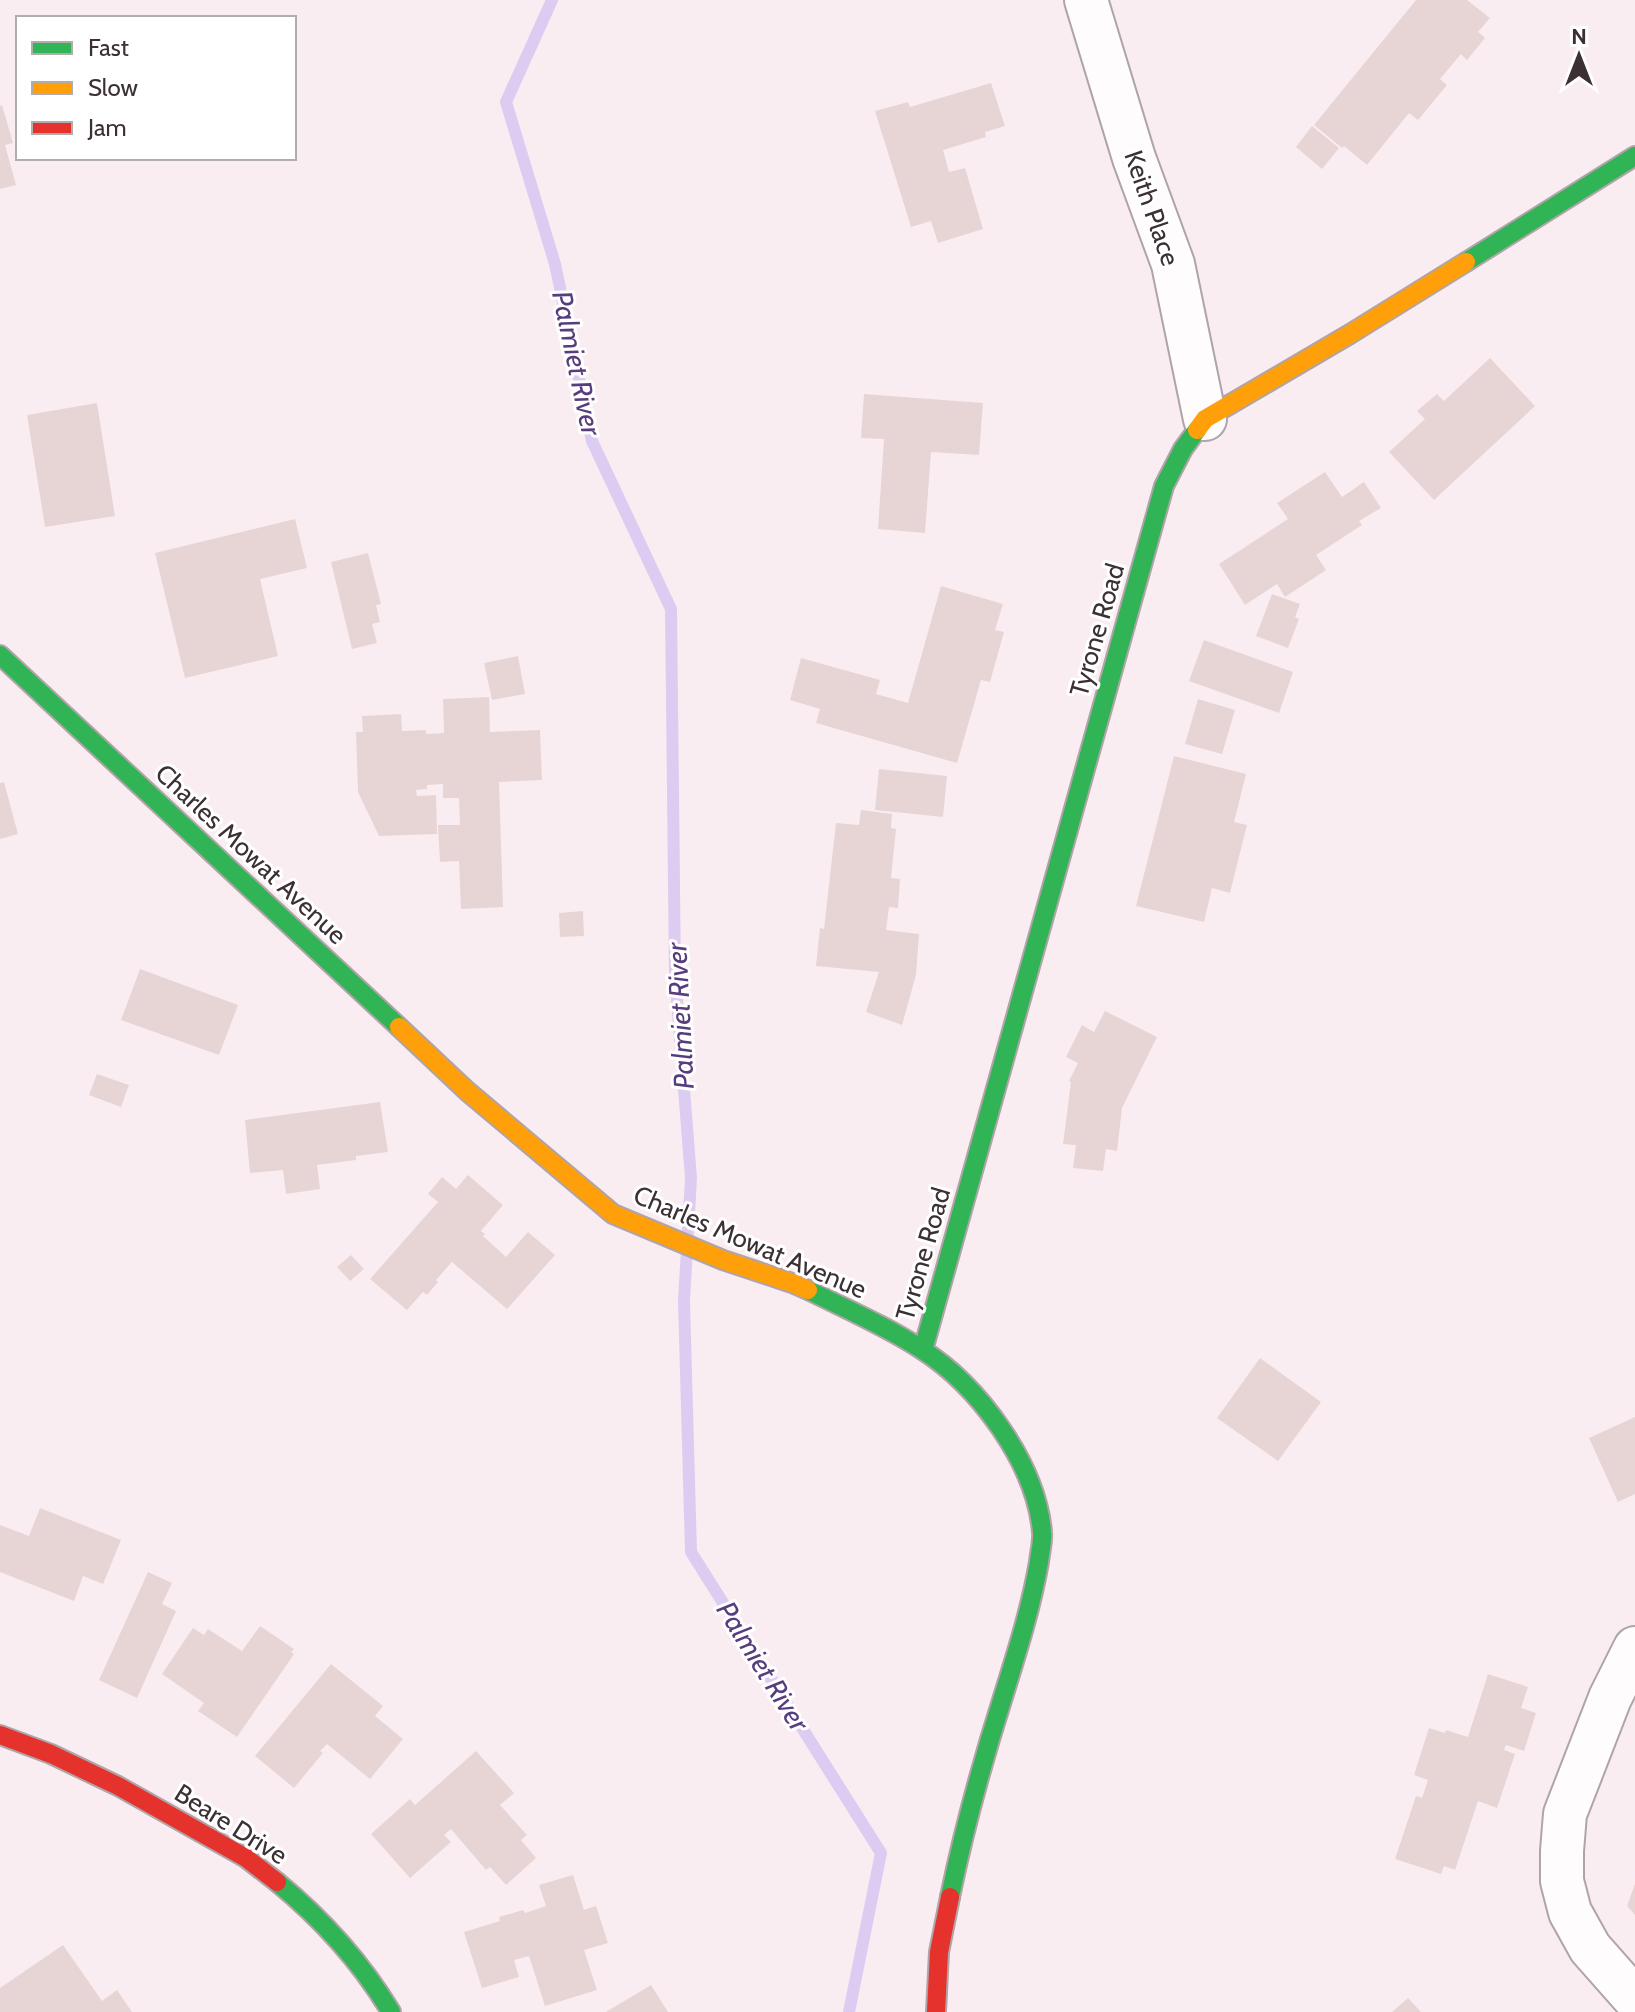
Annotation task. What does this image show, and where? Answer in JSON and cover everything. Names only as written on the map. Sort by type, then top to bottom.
[{"type":"street","name":"Keith Place","points":[[1086,0],[1134,158],[1173,264],[1205,419]]},
{"type":"street","name":"Tyrone Road","points":[[923,1350],[1164,486],[1183,449],[1205,419],[1350,334],[1635,156]]},
{"type":"street","name":"Charles Mowat Avenue","points":[[0,655],[467,1091],[613,1214],[723,1260],[792,1283],[859,1315],[923,1350],[957,1378],[993,1416],[1025,1468],[1038,1504],[1043,1535],[1028,1615],[961,1843],[939,1952],[936,2012]]},
{"type":"street","points":[[1635,1648],[1610,1698],[1565,1814],[1562,1881],[1570,1912],[1590,1948],[1635,1999]]},
{"type":"street","name":"Beare Drive","points":[[0,1735],[51,1754],[118,1786],[246,1858],[300,1901],[336,1937],[373,1982],[391,2012]]},
{"type":"building","points":[[1416,0],[1467,0],[1490,18],[1478,32],[1485,38],[1467,60],[1461,54],[1440,79],[1447,85],[1418,120],[1409,113],[1367,165],[1314,125]]},
{"type":"building","points":[[991,83],[1005,126],[985,132],[986,137],[943,150],[949,172],[965,168],[983,229],[938,243],[931,221],[911,227],[875,111],[908,102],[910,107]]},
{"type":"building","points":[[0,106],[13,143],[5,145],[16,185],[0,189]]},
{"type":"building","points":[[1312,126],[1339,148],[1322,169],[1296,147]]},
{"type":"building","points":[[1490,358],[1535,406],[1434,500],[1389,452],[1425,419],[1417,411],[1437,394],[1444,401]]},
{"type":"building","points":[[864,394],[983,403],[979,455],[931,452],[925,533],[878,529],[884,439],[861,438]]},
{"type":"building","points":[[97,403],[115,516],[45,527],[27,415]]},
{"type":"building","points":[[1325,472],[1342,497],[1364,482],[1381,508],[1359,521],[1362,525],[1316,555],[1326,570],[1285,597],[1277,584],[1245,605],[1219,564],[1288,519],[1277,503]]},
{"type":"building","points":[[295,519],[307,568],[260,579],[278,656],[185,678],[155,553]]},
{"type":"building","points":[[368,553],[381,604],[376,605],[380,622],[372,624],[377,643],[352,649],[331,562]]},
{"type":"building","points":[[941,586],[1003,604],[995,630],[1004,632],[990,682],[981,680],[957,763],[816,723],[820,709],[790,700],[801,658],[880,680],[876,694],[908,703]]},
{"type":"building","points":[[1272,594],[1300,604],[1295,617],[1299,619],[1288,648],[1256,636]]},
{"type":"building","points":[[1204,640],[1293,672],[1279,713],[1189,681]]},
{"type":"building","points":[[518,656],[525,694],[492,700],[484,663]]},
{"type":"building","points":[[489,697],[490,732],[540,730],[542,780],[499,782],[503,907],[461,909],[459,861],[440,862],[438,825],[460,825],[459,798],[443,798],[443,784],[427,785],[427,789],[416,790],[417,796],[436,795],[437,834],[379,836],[358,792],[356,732],[363,732],[362,716],[401,714],[402,731],[444,733],[443,699]]},
{"type":"building","points":[[1198,699],[1235,710],[1222,754],[1185,744]]},
{"type":"building","points":[[1174,756],[1246,774],[1234,822],[1247,825],[1230,893],[1212,888],[1204,922],[1136,906]]},
{"type":"building","points":[[879,769],[947,776],[943,817],[875,810]]},
{"type":"building","points":[[4,782],[18,834],[0,839],[0,783]]},
{"type":"building","points":[[861,810],[892,814],[891,828],[896,829],[891,878],[900,879],[898,908],[889,907],[886,930],[919,934],[916,975],[902,1025],[866,1012],[879,972],[816,966],[820,928],[824,929],[836,823],[859,825]]},
{"type":"building","points":[[583,911],[584,936],[560,937],[559,913]]},
{"type":"building","points":[[140,969],[238,1005],[219,1055],[121,1020]]},
{"type":"building","points":[[1105,1011],[1157,1037],[1122,1108],[1117,1151],[1106,1149],[1103,1171],[1073,1168],[1076,1145],[1063,1144],[1069,1081],[1078,1063],[1066,1057],[1082,1025],[1094,1032]]},
{"type":"building","points":[[97,1074],[129,1085],[121,1107],[89,1095]]},
{"type":"building","points":[[380,1102],[388,1152],[317,1165],[320,1189],[286,1194],[283,1170],[250,1173],[245,1120]]},
{"type":"building","points":[[468,1175],[503,1205],[481,1231],[485,1234],[483,1236],[506,1257],[528,1232],[555,1255],[507,1309],[452,1262],[427,1295],[423,1292],[407,1310],[370,1279],[438,1202],[428,1194],[442,1177],[456,1189]]},
{"type":"building","points":[[351,1255],[364,1269],[350,1281],[337,1267]]},
{"type":"building","points":[[1260,1358],[1321,1402],[1278,1461],[1217,1418]]},
{"type":"building","points":[[1635,1417],[1635,1494],[1618,1502],[1589,1438]]},
{"type":"building","points":[[40,1508],[121,1540],[103,1584],[83,1576],[74,1601],[0,1572],[0,1525],[29,1536]]},
{"type":"building","points":[[148,1572],[172,1583],[162,1604],[176,1611],[137,1698],[99,1680]]},
{"type":"building","points":[[260,1626],[294,1649],[291,1652],[294,1654],[237,1737],[198,1711],[204,1703],[162,1674],[193,1628],[204,1635],[208,1629],[242,1651]]},
{"type":"building","points":[[331,1664],[383,1706],[375,1716],[403,1739],[370,1779],[327,1744],[294,1788],[255,1756]]},
{"type":"building","points":[[1488,1674],[1528,1687],[1521,1708],[1536,1713],[1524,1751],[1506,1745],[1504,1750],[1515,1754],[1497,1808],[1478,1801],[1455,1870],[1444,1866],[1441,1874],[1395,1859],[1416,1796],[1422,1798],[1428,1780],[1414,1775],[1429,1728],[1468,1737]]},
{"type":"building","points":[[476,1751],[514,1793],[500,1805],[527,1835],[521,1840],[536,1858],[506,1885],[490,1867],[486,1870],[451,1829],[444,1835],[451,1842],[410,1878],[371,1834],[410,1799],[415,1805]]},
{"type":"building","points":[[573,1875],[584,1910],[596,1906],[608,1943],[584,1950],[597,1990],[545,2006],[529,1956],[514,1960],[519,1977],[482,1988],[464,1932],[500,1921],[499,1917],[546,1906],[539,1885]]},
{"type":"building","points":[[1635,1884],[1635,1915],[1627,1906]]},
{"type":"building","points":[[63,1945],[102,2001],[117,1990],[132,2012],[0,2012],[0,1988]]},
{"type":"building","points":[[651,1985],[668,2012],[606,2012]]},
{"type":"building","points":[[1408,1998],[1421,2012],[1392,2012]]},
{"type":"waterway","name":"Palmiet River","points":[[552,0],[506,102],[555,264],[592,441],[671,609],[675,975],[691,1178],[684,1301],[691,1552],[881,1853],[849,2012]]},
{"type":"traffic: fast","points":[[1466,262],[1635,156]]},
{"type":"traffic: fast","points":[[923,1350],[1164,486],[1183,449],[1197,430]]},
{"type":"traffic: fast","points":[[0,655],[399,1027]]},
{"type":"traffic: fast","points":[[808,1290],[908,1341],[963,1383],[1001,1428],[1029,1479],[1037,1506],[1042,1539],[1032,1596],[974,1796],[950,1897]]},
{"type":"traffic: fast","points":[[277,1882],[340,1942],[391,2012]]},
{"type":"traffic: slow","points":[[1197,430],[1205,419],[1466,262]]},
{"type":"traffic: slow","points":[[399,1027],[467,1091],[613,1214],[723,1260],[808,1290]]},
{"type":"traffic: jam","points":[[0,1735],[51,1754],[118,1786],[246,1858],[277,1882]]},
{"type":"traffic: jam","points":[[936,2012],[939,1952],[950,1897]]}]
